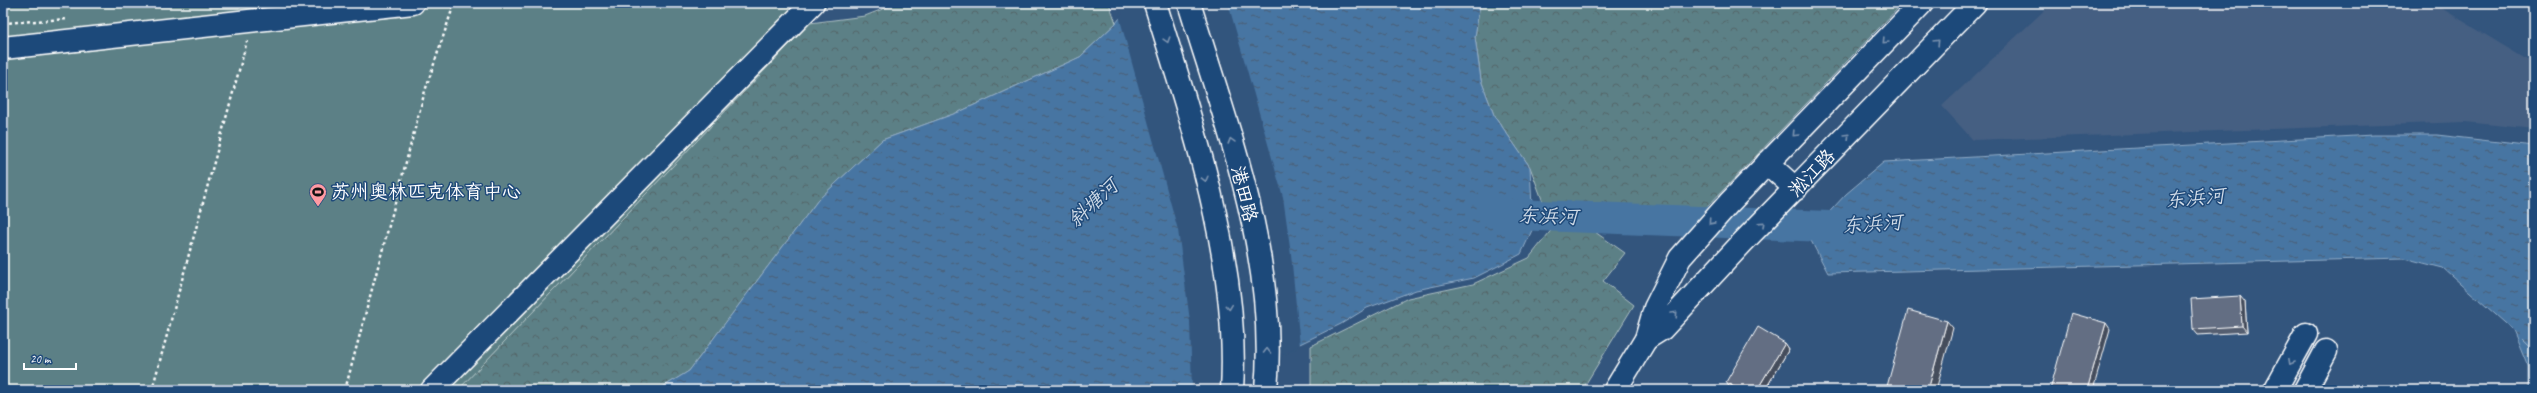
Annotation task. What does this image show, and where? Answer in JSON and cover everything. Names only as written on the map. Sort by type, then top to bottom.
[{"type":"street","points":[[3,48],[413,3]]},
{"type":"street","points":[[432,390],[813,3]]},
{"type":"street","name":"港田路","points":[[1155,3],[1189,113],[1222,254],[1231,330],[1232,390]]},
{"type":"street","name":"港田路","points":[[1189,3],[1226,123],[1252,223],[1266,321],[1266,390]]},
{"type":"street","name":"淞江路","points":[[1615,390],[1646,339],[1655,308],[1668,279],[1694,241],[1767,163],[1922,3]]},
{"type":"street","name":"淞江路","points":[[1646,339],[1662,329],[1742,243],[1975,3]]},
{"type":"street","points":[[1767,163],[1796,189]]},
{"type":"street","points":[[2275,390],[2306,334]]},
{"type":"street","points":[[2305,390],[2326,351]]},
{"type":"path","points":[[345,390],[425,91],[453,7]]},
{"type":"path","points":[[3,22],[72,19]]},
{"type":"path","points":[[152,390],[252,21]]},
{"type":"shaded area","points":[[2052,3],[2433,3],[2534,64],[2534,129],[2465,122],[1973,140],[1942,106]]},
{"type":"green space","name":"苏州奥林匹克体育中心","points":[[3,3],[829,3],[458,390],[3,390]]},
{"type":"green space","points":[[898,3],[995,5],[1109,3],[1116,23],[1080,57],[959,112],[882,140],[818,200],[689,371],[658,390],[458,390],[810,23],[865,16]]},
{"type":"green space","points":[[1480,3],[1903,3],[1703,211],[1543,202],[1530,167],[1494,115],[1481,80],[1475,37]]},
{"type":"green space","points":[[1585,225],[1625,253],[1603,281],[1634,305],[1582,390],[1311,390],[1311,346],[1408,298],[1473,284],[1529,258],[1553,228]]},
{"type":"water","name":"斜塘河","points":[[1132,3],[1480,3],[1475,37],[1481,80],[1494,115],[1530,167],[1533,228],[1521,254],[1474,278],[1416,290],[1367,308],[1341,324],[1205,390],[658,390],[689,371],[818,200],[882,140],[959,112],[1080,57],[1116,23]]},
{"type":"water","points":[[2373,135],[2437,135],[2534,146],[2534,350],[2521,338],[2534,351],[2534,390],[2528,390],[2528,366],[2513,330],[2443,268],[2404,258],[1828,273],[1808,235],[1846,194],[1884,162]]},
{"type":"pier","points":[[1129,3],[1228,3],[1283,197],[1291,254],[1300,346],[1209,390],[1192,390],[1190,321],[1178,230],[1119,16]]},
{"type":"building","points":[[2240,296],[2242,326],[2193,329],[2191,299]]},
{"type":"building","points":[[1908,310],[1947,321],[1928,390],[1886,390]]},
{"type":"building","points":[[2071,313],[2106,323],[2087,390],[2050,390]]},
{"type":"building","points":[[1758,327],[1785,343],[1757,390],[1739,390],[1726,382]]},
{"type":"waterway","name":"东浜河","points":[[1492,208],[1499,214],[1842,227],[1858,225]]},
{"type":"place","name":"苏州奥林匹克体育中心","points":[[318,207]]}]
